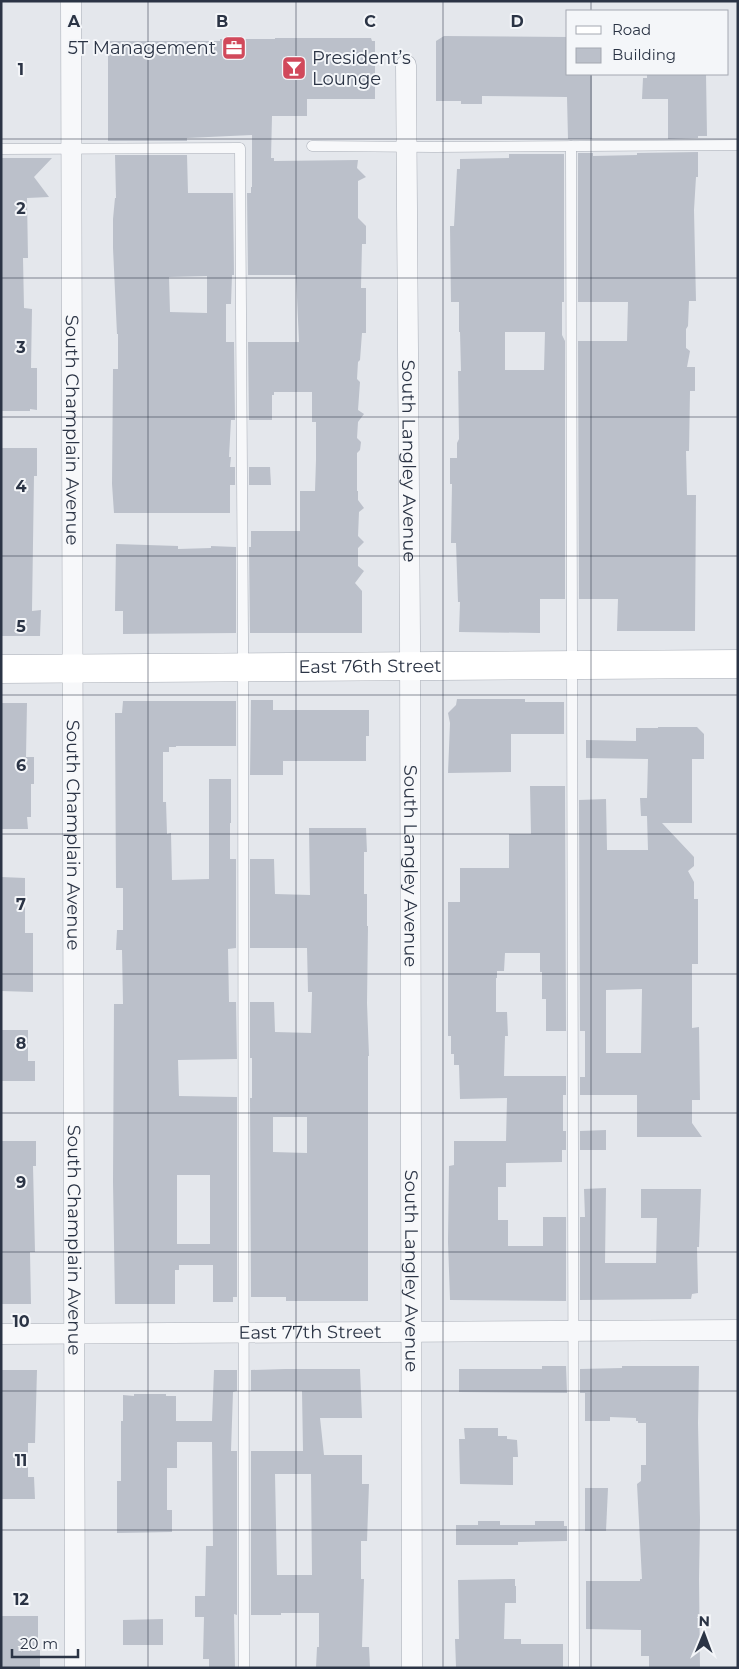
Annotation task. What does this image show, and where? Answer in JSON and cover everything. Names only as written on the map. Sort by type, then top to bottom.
[{"type":"street","name":"South Champlain Avenue","points":[[70,1],[75,1668]]},
{"type":"street","name":"South Langley Avenue","points":[[406,65],[410,667],[412,1668]]},
{"type":"street","name":"East 76th Street","points":[[1,669],[738,664]]},
{"type":"street","name":"East 77th Street","points":[[1,1334],[738,1330]]},
{"type":"lane","points":[[312,146],[738,146]]},
{"type":"lane","points":[[571,146],[574,1668]]},
{"type":"lane","points":[[1,149],[240,148],[243,668],[244,1668]]},
{"type":"building","points":[[444,36],[566,37],[566,75],[592,75],[592,139],[568,139],[567,97],[482,96],[482,104],[461,104],[461,101],[436,101],[436,41]]},
{"type":"building","points":[[371,38],[372,41],[375,41],[375,99],[307,99],[307,116],[272,116],[271,158],[274,158],[274,161],[358,160],[357,168],[366,177],[358,181],[358,218],[366,226],[366,244],[362,244],[361,288],[366,288],[366,333],[362,333],[357,379],[360,382],[358,410],[364,414],[358,422],[357,438],[361,442],[360,450],[357,453],[357,491],[358,500],[364,508],[359,512],[358,536],[364,542],[358,548],[358,566],[364,571],[355,583],[362,591],[362,633],[250,633],[249,547],[251,547],[251,531],[300,531],[300,491],[315,491],[316,460],[316,422],[312,422],[312,392],[274,392],[274,395],[272,395],[272,420],[249,420],[248,342],[299,342],[296,275],[248,275],[247,193],[251,193],[252,187],[252,135],[187,138],[187,141],[108,141],[108,41],[220,41],[220,39]]},
{"type":"building","points":[[647,75],[706,75],[707,136],[668,139],[668,99],[642,99],[643,78],[647,78]]},
{"type":"building","points":[[698,152],[698,177],[696,177],[694,210],[696,301],[689,301],[688,326],[686,329],[686,348],[690,351],[687,367],[695,367],[695,391],[690,391],[689,451],[686,451],[687,495],[696,495],[695,631],[617,631],[618,599],[579,599],[578,341],[627,341],[628,302],[578,302],[578,153],[593,153],[593,156]]},
{"type":"building","points":[[509,154],[564,154],[564,302],[562,302],[562,335],[565,341],[565,599],[540,599],[540,633],[459,632],[460,602],[458,602],[456,543],[451,543],[452,484],[450,484],[450,458],[457,458],[457,443],[459,439],[458,371],[461,371],[459,302],[451,302],[450,226],[454,226],[457,169],[460,169],[460,159],[509,158]],"holes":[[[505,332],[545,332],[544,370],[505,370]]]},
{"type":"building","points":[[115,155],[187,155],[188,193],[233,193],[234,275],[232,275],[231,304],[226,304],[226,342],[234,342],[235,420],[231,420],[229,457],[231,457],[230,467],[235,467],[235,485],[230,485],[230,513],[114,513],[112,484],[113,369],[118,369],[113,248],[113,219],[116,198]],"holes":[[[207,276],[207,313],[170,312],[169,277]]]},
{"type":"building","points":[[1,158],[52,158],[34,177],[49,197],[27,198],[28,258],[23,258],[24,308],[32,309],[31,368],[37,368],[37,410],[30,409],[30,411],[1,411]]},
{"type":"building","points":[[1,448],[37,448],[37,476],[34,476],[32,611],[41,610],[40,636],[1,636]]},
{"type":"building","points":[[249,467],[270,467],[271,485],[249,485]]},
{"type":"building","points":[[116,544],[178,546],[178,549],[211,548],[211,546],[236,547],[236,633],[123,634],[123,611],[115,611]]},
{"type":"building","points":[[457,699],[525,699],[525,702],[564,702],[564,734],[511,734],[511,772],[448,773],[450,723],[448,713],[456,705]]},
{"type":"building","points":[[251,700],[273,700],[273,710],[369,710],[369,736],[366,736],[366,761],[283,761],[283,775],[250,775]]},
{"type":"building","points":[[123,701],[236,701],[236,746],[176,746],[169,747],[169,752],[163,752],[163,802],[166,802],[167,834],[171,833],[172,880],[209,879],[209,779],[231,779],[230,859],[236,859],[236,948],[228,949],[229,1002],[236,1002],[237,1059],[178,1060],[179,1096],[237,1097],[237,1297],[233,1297],[233,1302],[213,1302],[213,1265],[179,1265],[179,1270],[175,1270],[175,1304],[115,1304],[113,1182],[114,1004],[123,1004],[122,950],[116,950],[117,930],[123,930],[123,888],[116,888],[115,713],[122,713]],"holes":[[[177,1175],[210,1175],[210,1244],[177,1244]]]},
{"type":"building","points":[[1,703],[27,703],[26,757],[34,757],[34,784],[31,784],[31,817],[27,817],[28,829],[1,829]]},
{"type":"building","points":[[697,727],[704,734],[704,759],[692,759],[692,823],[662,823],[694,857],[694,866],[688,871],[694,882],[694,899],[698,899],[698,964],[692,964],[692,1028],[699,1027],[700,1100],[692,1100],[692,1123],[702,1137],[637,1137],[637,1095],[580,1095],[580,1077],[585,1077],[585,1031],[580,1031],[579,800],[606,799],[607,850],[648,850],[647,816],[641,816],[640,798],[647,798],[648,759],[586,758],[586,740],[636,741],[636,728]],"holes":[[[642,989],[641,1053],[606,1053],[606,990]]]},
{"type":"building","points":[[530,786],[565,786],[566,1031],[546,1031],[546,999],[542,999],[540,953],[505,953],[504,971],[497,971],[496,1012],[507,1012],[508,1036],[505,1036],[504,1076],[566,1076],[566,1095],[563,1095],[563,1131],[566,1131],[566,1150],[562,1150],[562,1162],[506,1163],[506,1187],[498,1187],[498,1220],[508,1220],[508,1246],[543,1246],[543,1217],[566,1217],[566,1301],[450,1300],[448,1242],[449,1166],[454,1165],[454,1141],[506,1141],[507,1098],[460,1099],[459,1065],[454,1065],[454,1054],[451,1054],[451,1036],[448,1036],[448,902],[460,902],[460,868],[509,868],[509,834],[531,834]]},
{"type":"building","points":[[309,828],[366,828],[367,852],[364,852],[364,894],[367,894],[368,926],[368,1301],[286,1301],[286,1297],[251,1297],[250,1098],[252,1098],[252,1058],[250,1058],[250,1002],[274,1002],[275,1032],[311,1033],[312,992],[308,992],[307,948],[250,948],[250,859],[274,859],[275,894],[310,895]],"holes":[[[273,1117],[307,1117],[307,1153],[273,1152]]]},
{"type":"building","points":[[1,877],[25,878],[25,933],[33,933],[33,992],[1,991]]},
{"type":"building","points":[[1,1030],[28,1030],[28,1061],[35,1061],[35,1081],[1,1081]]},
{"type":"building","points":[[606,1130],[606,1150],[580,1150],[580,1131]]},
{"type":"building","points":[[1,1141],[36,1141],[36,1166],[33,1166],[35,1252],[30,1252],[31,1304],[1,1304]]},
{"type":"building","points":[[606,1188],[605,1263],[656,1263],[657,1218],[641,1218],[641,1189],[701,1189],[699,1247],[697,1247],[698,1293],[692,1294],[691,1299],[580,1300],[580,1217],[585,1217],[584,1189]]},
{"type":"building","points":[[542,1366],[566,1366],[567,1393],[459,1392],[459,1369],[542,1369]]},
{"type":"building","points":[[622,1366],[699,1366],[700,1668],[649,1668],[649,1656],[641,1656],[641,1630],[586,1629],[586,1581],[640,1581],[642,1579],[637,1484],[641,1481],[641,1465],[646,1465],[646,1423],[638,1423],[636,1418],[610,1417],[610,1421],[585,1421],[585,1393],[580,1393],[580,1369],[622,1368]]},
{"type":"building","points":[[360,1369],[362,1418],[320,1418],[324,1455],[362,1455],[362,1484],[369,1484],[367,1541],[361,1541],[361,1579],[364,1579],[362,1647],[369,1647],[370,1668],[316,1668],[317,1647],[319,1647],[319,1613],[251,1615],[251,1451],[303,1451],[302,1391],[251,1391],[251,1370]],"holes":[[[275,1474],[311,1474],[312,1575],[277,1575]]]},
{"type":"building","points":[[1,1370],[37,1370],[35,1443],[28,1443],[28,1477],[34,1477],[35,1499],[1,1499]]},
{"type":"building","points":[[214,1370],[237,1370],[237,1391],[233,1392],[231,1451],[237,1451],[237,1615],[234,1614],[235,1668],[209,1668],[209,1659],[203,1659],[204,1617],[195,1617],[195,1596],[205,1596],[206,1546],[213,1546],[212,1442],[177,1442],[177,1468],[167,1468],[167,1510],[172,1510],[172,1532],[117,1533],[117,1481],[121,1481],[123,1395],[166,1394],[166,1396],[176,1396],[176,1421],[212,1421]]},
{"type":"building","points":[[464,1428],[498,1428],[498,1436],[507,1436],[507,1439],[517,1440],[518,1457],[513,1457],[513,1485],[460,1484],[459,1439],[465,1439]]},
{"type":"building","points":[[585,1488],[608,1488],[606,1531],[585,1531]]},
{"type":"building","points":[[478,1521],[500,1521],[500,1525],[535,1525],[535,1521],[564,1521],[564,1526],[567,1526],[567,1541],[518,1542],[518,1545],[456,1545],[456,1525],[478,1525]]},
{"type":"building","points":[[515,1579],[516,1603],[505,1603],[504,1639],[521,1639],[521,1644],[563,1644],[563,1667],[456,1667],[455,1639],[459,1639],[458,1580]]},
{"type":"building","points":[[1,1616],[38,1616],[40,1668],[1,1668]]},
{"type":"building","points":[[163,1619],[163,1645],[123,1645],[123,1620]]},
{"type":"place","name":"5T Management","points":[[234,48]]},
{"type":"place","name":"President’s Lounge","points":[[294,68]]}]
